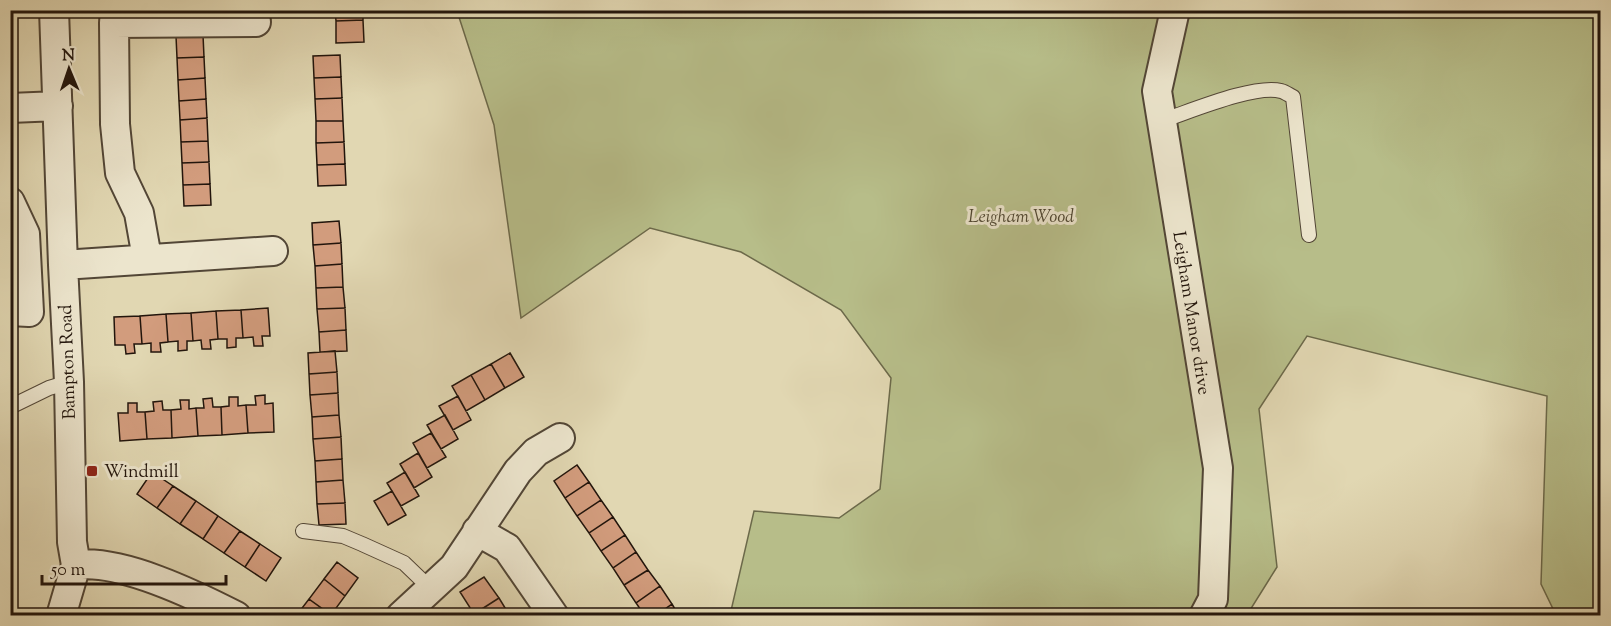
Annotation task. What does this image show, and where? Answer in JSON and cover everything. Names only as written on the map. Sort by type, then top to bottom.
[{"type":"street","name":"Bampton Road","points":[[54,10],[69,382],[72,542],[76,565],[61,615]]},
{"type":"street","name":"Leigham Manor drive","points":[[1175,10],[1157,91],[1218,468],[1213,599],[1204,615]]},
{"type":"street","points":[[147,258],[140,213],[120,173],[115,124],[114,17],[256,22]]},
{"type":"street","points":[[10,108],[58,106]]},
{"type":"street","name":"Bampton Road","points":[[10,202],[25,234],[29,312],[10,311]]},
{"type":"street","points":[[63,265],[273,251]]},
{"type":"street","points":[[401,615],[454,567],[518,471],[536,452],[560,438]]},
{"type":"street","points":[[477,531],[507,548],[554,615]]},
{"type":"street","points":[[76,565],[92,563],[138,575],[184,590],[236,615]]},
{"type":"lane","points":[[1161,121],[1234,96],[1266,90],[1281,91],[1293,97],[1309,235]]},
{"type":"lane","points":[[10,407],[49,388],[69,382]]},
{"type":"lane","points":[[303,531],[343,536],[372,548],[404,563],[431,589]]},
{"type":"green space","name":"Leigham Wood","points":[[457,11],[1600,11],[1600,615],[1556,615],[1541,584],[1547,396],[1307,336],[1259,409],[1277,567],[1247,615],[730,615],[754,511],[839,518],[880,489],[891,378],[841,310],[741,252],[650,228],[521,318],[494,125]]},
{"type":"building","points":[[335,10],[363,10],[363,20],[336,21]]},
{"type":"building","points":[[363,20],[364,42],[336,43],[336,21]]},
{"type":"building","points":[[203,35],[204,57],[177,58],[176,36]]},
{"type":"building","points":[[340,55],[341,77],[314,78],[313,56]]},
{"type":"building","points":[[204,57],[205,78],[178,80],[177,58]]},
{"type":"building","points":[[341,77],[342,98],[315,99],[314,78]]},
{"type":"building","points":[[205,78],[206,99],[179,101],[178,80]]},
{"type":"building","points":[[342,98],[343,121],[316,121],[315,99]]},
{"type":"building","points":[[206,99],[207,118],[180,120],[179,101]]},
{"type":"building","points":[[207,118],[208,141],[181,142],[180,120]]},
{"type":"building","points":[[316,121],[343,121],[344,142],[316,143]]},
{"type":"building","points":[[208,141],[209,162],[182,163],[181,142]]},
{"type":"building","points":[[344,142],[345,164],[317,165],[316,143]]},
{"type":"building","points":[[209,162],[210,184],[183,185],[182,163]]},
{"type":"building","points":[[345,164],[346,185],[318,186],[317,165]]},
{"type":"building","points":[[210,184],[211,205],[184,206],[183,185]]},
{"type":"building","points":[[339,221],[341,243],[313,245],[312,223]]},
{"type":"building","points":[[341,243],[342,264],[315,266],[313,245]]},
{"type":"building","points":[[342,264],[343,287],[316,288],[315,266]]},
{"type":"building","points":[[343,287],[345,308],[317,309],[316,288]]},
{"type":"building","points":[[268,308],[270,336],[262,336],[263,346],[254,346],[253,337],[243,338],[241,310]]},
{"type":"building","points":[[345,308],[346,330],[319,332],[317,309]]},
{"type":"building","points":[[241,310],[243,338],[236,338],[236,347],[227,348],[227,339],[218,339],[216,311]]},
{"type":"building","points":[[216,311],[218,339],[210,340],[211,349],[202,349],[201,340],[193,341],[191,313]]},
{"type":"building","points":[[191,313],[193,341],[187,341],[187,350],[178,351],[178,341],[168,342],[166,314]]},
{"type":"building","points":[[166,314],[168,342],[160,343],[161,352],[151,352],[151,343],[142,344],[140,316]]},
{"type":"building","points":[[140,316],[142,344],[134,344],[135,353],[126,354],[125,345],[115,345],[114,317]]},
{"type":"building","points":[[346,330],[347,351],[320,352],[319,332]]},
{"type":"building","points":[[335,351],[337,372],[309,374],[308,353]]},
{"type":"building","points":[[510,353],[524,377],[505,388],[491,364]]},
{"type":"building","points":[[491,364],[505,388],[485,400],[471,375]]},
{"type":"building","points":[[337,372],[338,393],[310,395],[309,374]]},
{"type":"building","points":[[471,375],[485,400],[466,411],[452,386]]},
{"type":"building","points":[[338,393],[339,415],[312,417],[310,395]]},
{"type":"building","points":[[265,395],[265,404],[273,403],[274,432],[248,433],[246,405],[256,405],[255,396]]},
{"type":"building","points":[[458,396],[471,420],[453,430],[439,406]]},
{"type":"building","points":[[229,397],[238,397],[238,406],[246,405],[248,433],[222,435],[221,407],[229,406]]},
{"type":"building","points":[[212,398],[213,407],[221,407],[222,435],[198,436],[196,408],[204,408],[203,399]]},
{"type":"building","points":[[180,400],[189,400],[189,409],[196,408],[198,436],[172,438],[171,410],[181,409]]},
{"type":"building","points":[[162,401],[163,410],[171,410],[172,438],[147,439],[145,412],[154,411],[153,402]]},
{"type":"building","points":[[128,403],[137,403],[137,412],[145,412],[147,439],[120,441],[118,413],[128,413]]},
{"type":"building","points":[[339,415],[341,437],[313,439],[312,417]]},
{"type":"building","points":[[445,415],[458,439],[441,449],[427,425]]},
{"type":"building","points":[[431,433],[446,457],[427,468],[413,443]]},
{"type":"building","points":[[341,437],[342,459],[315,461],[313,439]]},
{"type":"building","points":[[418,453],[432,477],[414,488],[400,464]]},
{"type":"building","points":[[342,459],[343,480],[316,482],[315,461]]},
{"type":"building","points":[[577,465],[589,482],[565,498],[554,481]]},
{"type":"building","points":[[152,472],[173,486],[157,508],[137,494]]},
{"type":"building","points":[[405,472],[419,496],[401,506],[387,483]]},
{"type":"building","points":[[343,480],[345,503],[317,504],[316,482]]},
{"type":"building","points":[[589,482],[601,500],[577,516],[565,498]]},
{"type":"building","points":[[173,486],[196,501],[180,524],[157,508]]},
{"type":"building","points":[[392,491],[406,515],[388,525],[374,501]]},
{"type":"building","points":[[601,500],[613,517],[589,533],[577,516]]},
{"type":"building","points":[[196,501],[218,516],[203,539],[180,524]]},
{"type":"building","points":[[345,503],[346,524],[319,525],[317,504]]},
{"type":"building","points":[[218,516],[240,531],[224,553],[203,539]]},
{"type":"building","points":[[613,517],[625,535],[601,551],[589,533]]},
{"type":"building","points":[[240,531],[260,544],[245,567],[224,553]]},
{"type":"building","points":[[625,535],[636,552],[613,568],[601,551]]},
{"type":"building","points":[[260,544],[281,558],[266,581],[245,567]]},
{"type":"building","points":[[636,552],[648,570],[624,585],[613,568]]},
{"type":"building","points":[[337,562],[358,578],[345,596],[324,579]]},
{"type":"building","points":[[648,570],[660,586],[636,603],[624,585]]},
{"type":"building","points":[[484,577],[499,598],[474,614],[460,592]]},
{"type":"building","points":[[324,579],[345,596],[331,615],[309,599]]},
{"type":"building","points":[[660,586],[672,604],[655,616],[645,616],[636,603]]},
{"type":"building","points":[[499,598],[510,616],[475,616],[474,614]]},
{"type":"building","points":[[309,599],[331,615],[331,616],[296,616]]},
{"type":"building","points":[[672,604],[679,616],[655,616]]},
{"type":"place","name":"Windmill","points":[[92,471]]}]
